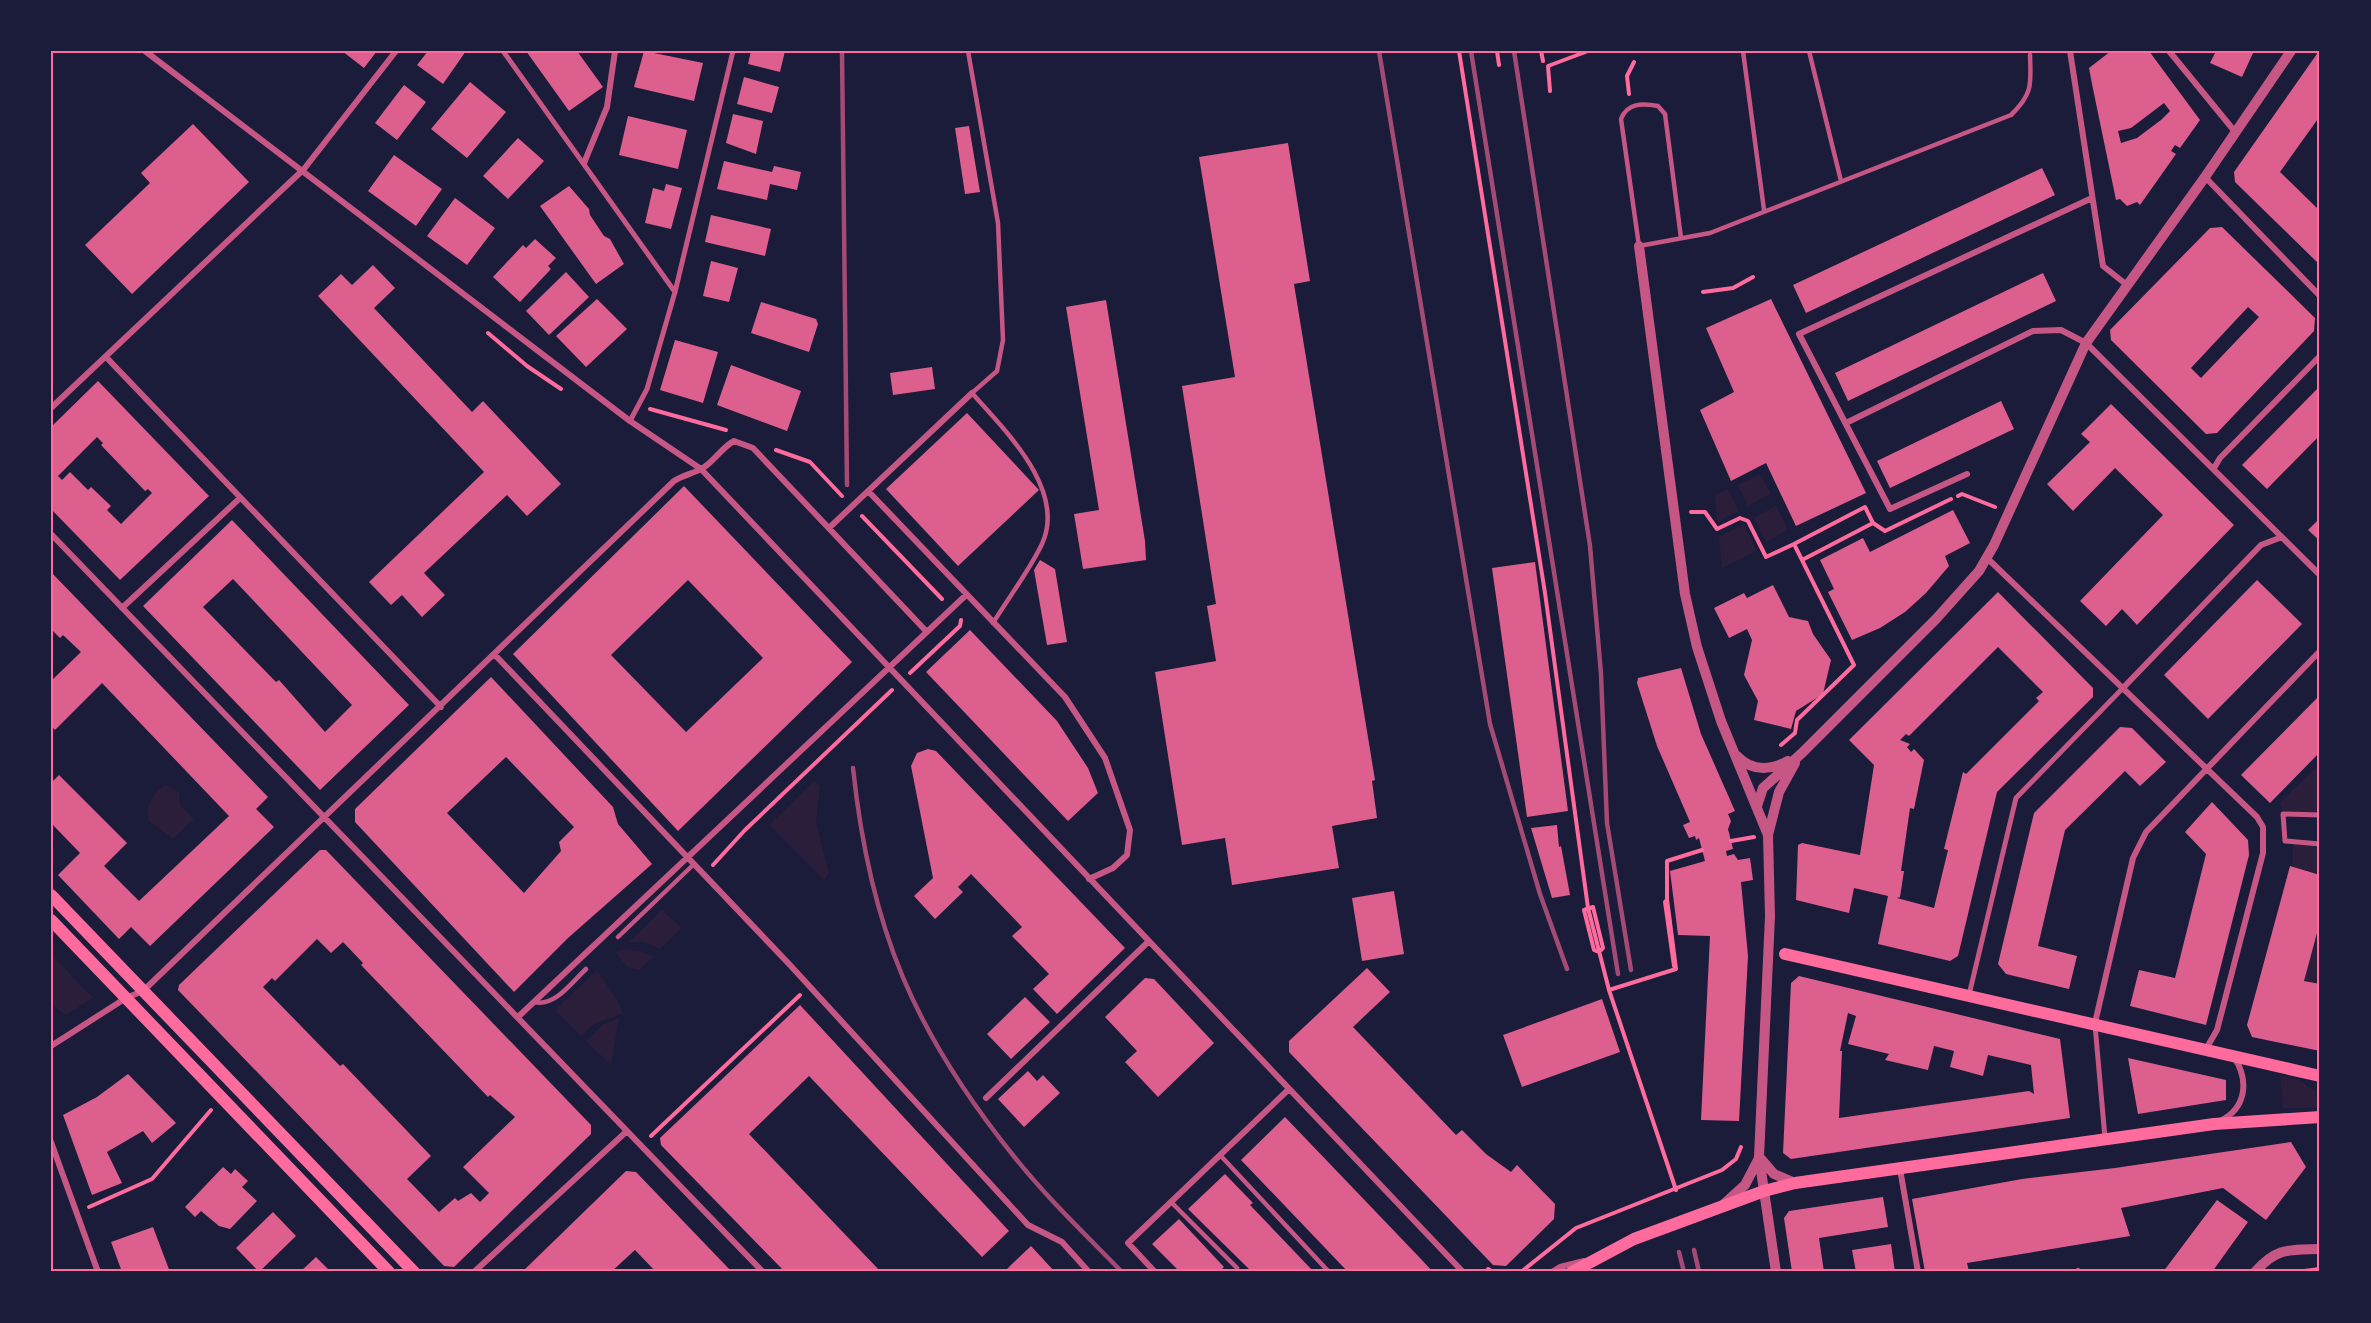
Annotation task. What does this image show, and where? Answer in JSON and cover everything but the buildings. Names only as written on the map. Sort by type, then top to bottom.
[{"type":"main road","points":[[51,895],[414,1272]]},
{"type":"main road","points":[[51,920],[389,1272]]},
{"type":"main road","points":[[1785,954],[2315,1075]]},
{"type":"main road","points":[[1572,1272],[1590,1260],[1634,1239],[1764,1191],[1795,1183],[2214,1124],[2320,1117]]},
{"type":"street","points":[[145,51],[304,170],[630,421],[701,469],[1463,1272]]},
{"type":"street","points":[[51,408],[304,170],[396,51]]},
{"type":"street","points":[[503,51],[675,292]]},
{"type":"street","points":[[584,163],[607,107],[615,51]]},
{"type":"street","points":[[630,421],[648,389],[675,292],[733,51]]},
{"type":"street","points":[[2070,51],[2103,266],[2127,285]]},
{"type":"street","points":[[2169,51],[2235,133]]},
{"type":"street","points":[[1757,806],[1759,794],[1936,619],[1987,558],[2086,343],[2205,177],[2291,51]]},
{"type":"street","points":[[2205,177],[2320,297]]},
{"type":"street","points":[[1967,474],[1890,509],[1799,334],[2092,198]]},
{"type":"street","points":[[1639,246],[1685,594],[1697,647],[1735,754],[1768,835],[1771,864],[1759,1157],[1776,1272]]},
{"type":"street","points":[[1846,423],[2033,331],[2061,330],[2086,343],[2320,575]]},
{"type":"street","points":[[2214,468],[2220,458],[2320,356]]},
{"type":"street","points":[[106,357],[441,706]]},
{"type":"street","points":[[830,527],[972,393]]},
{"type":"street","points":[[51,1046],[126,998],[143,991],[674,481],[688,472],[701,469],[722,448],[734,441],[753,448],[926,631]]},
{"type":"street","points":[[869,492],[965,596],[1065,698],[1105,758],[1130,830],[1127,855],[1113,868],[1089,879]]},
{"type":"street","points":[[122,608],[240,498]]},
{"type":"street","points":[[51,534],[325,815],[762,1272]]},
{"type":"street","points":[[1969,995],[2016,798],[2261,545],[2268,540],[2282,537]]},
{"type":"street","points":[[1987,558],[2007,574],[2122,689],[2257,817],[2263,827],[2264,837],[2259,870],[2217,1030],[2205,1050]]},
{"type":"street","points":[[518,1017],[965,596]]},
{"type":"street","points":[[2105,1139],[2094,1039],[2095,1023],[2133,858],[2139,844],[2146,832],[2320,651]]},
{"type":"street","points":[[495,655],[809,986],[1028,1224],[1062,1242],[1089,1272]]},
{"type":"street","points":[[1735,754],[1756,767],[1779,766],[1802,753]]},
{"type":"street","points":[[1768,835],[1783,785],[1802,753]]},
{"type":"street","points":[[1748,787],[1759,794],[1772,794],[1783,785]]},
{"type":"street","points":[[2320,815],[2283,814],[2285,842],[2320,844]]},
{"type":"street","points":[[1769,932],[1774,945],[1785,954]]},
{"type":"street","points":[[986,1098],[1148,942]]},
{"type":"street","points":[[1768,966],[1775,957],[1785,954]]},
{"type":"street","points":[[2214,1124],[2234,1112],[2241,1101],[2244,1079],[2233,1057]]},
{"type":"street","points":[[2315,1075],[2320,1083]]},
{"type":"street","points":[[1155,1272],[1128,1243],[1288,1090]]},
{"type":"street","points":[[474,1272],[627,1131]]},
{"type":"street","points":[[51,1142],[98,1272]]},
{"type":"street","points":[[1759,1157],[1773,1174],[1795,1183]]},
{"type":"street","points":[[1718,1208],[1744,1185],[1759,1157]]},
{"type":"street","points":[[1900,1169],[1918,1272]]},
{"type":"street","points":[[2255,1272],[2267,1259],[2285,1250],[2320,1250]]},
{"type":"street","points":[[1552,1272],[1560,1267],[1590,1260]]},
{"type":"lane","points":[[968,51],[998,223],[1003,340],[997,371],[972,393],[1027,458],[1041,486],[1046,518],[1043,542],[993,623]]},
{"type":"lane","points":[[1743,51],[1764,210]]},
{"type":"lane","points":[[1809,51],[1841,181]]},
{"type":"lane","points":[[1681,238],[1665,114],[1658,106],[1630,106],[1621,119],[1639,246],[1710,233],[2011,115],[2025,101],[2031,85],[2030,55]]},
{"type":"lane","points":[[618,937],[694,864]]},
{"type":"lane","points":[[534,1002],[544,1004],[552,1001],[586,969]]},
{"type":"lane","points":[[1220,1155],[1329,1272]]},
{"type":"lane","points":[[1171,1202],[1237,1268]]},
{"type":"path","points":[[1458,51],[1545,593],[1588,908],[1609,990],[1676,1190]]},
{"type":"path","points":[[1497,51],[1499,65]]},
{"type":"path","points":[[1542,51],[1543,61]]},
{"type":"path","points":[[1550,91],[1548,66],[1588,51]]},
{"type":"path","points":[[1630,106],[1627,76],[1634,62]]},
{"type":"path","points":[[1703,292],[1733,288],[1753,276]]},
{"type":"path","points":[[1987,504],[1994,507]]},
{"type":"path","points":[[1675,513],[1705,512],[1717,529],[1740,518],[1748,521],[1766,557],[1865,507]]},
{"type":"path","points":[[1802,560],[1873,523]]},
{"type":"path","points":[[1779,766],[1769,753],[1795,733],[1797,720],[1854,665],[1794,544]]},
{"type":"path","points":[[704,875],[745,830],[960,626],[961,621],[951,609]]},
{"type":"path","points":[[1609,990],[1676,969],[1667,899],[1667,861],[1702,850]]},
{"type":"path","points":[[643,1148],[645,1141],[809,986]]},
{"type":"path","points":[[76,1212],[152,1179],[222,1098]]},
{"type":"path","points":[[1521,1272],[1576,1228],[1722,1170],[1736,1159],[1748,1127],[1760,1128]]},
{"type":"path","points":[[1486,1272],[1488,1269],[1493,1272]]},
{"type":"path","points":[[2296,1272],[2320,1269]]},
{"type":"shaded area","points":[[1760,474],[1771,494],[1748,506],[1738,485]]},
{"type":"shaded area","points":[[1728,489],[1739,511],[1717,522],[1715,495]]},
{"type":"shaded area","points":[[1776,506],[1788,530],[1766,542],[1754,518]]},
{"type":"shaded area","points":[[1744,524],[1757,551],[1722,568],[1719,537]]},
{"type":"shaded area","points":[[2320,763],[2320,815],[2283,814],[2280,803]]},
{"type":"shaded area","points":[[815,780],[820,787],[816,822],[829,874],[824,880],[769,825]]},
{"type":"shaded area","points":[[166,785],[179,792],[180,805],[194,819],[173,839],[148,820],[151,800],[157,791]]},
{"type":"shaded area","points":[[2293,842],[2320,844],[2320,875],[2293,867]]},
{"type":"shaded area","points":[[662,910],[682,928],[660,949],[644,942],[629,942]]},
{"type":"shaded area","points":[[2320,923],[2320,984],[2304,981]]},
{"type":"shaded area","points":[[623,949],[639,951],[654,957],[639,970],[627,967],[615,952]]},
{"type":"shaded area","points":[[51,954],[93,998],[66,1015],[51,1004]]},
{"type":"shaded area","points":[[597,970],[620,1004],[622,1014],[596,1023],[581,1036],[555,1010]]},
{"type":"shaded area","points":[[619,1018],[611,1065],[586,1041],[604,1024]]},
{"type":"shaded area","points":[[2280,1075],[2297,1079],[2320,1094],[2320,1108],[2283,1108]]},
{"type":"railway","points":[[842,51],[847,485]]},
{"type":"railway","points":[[1379,51],[1490,724],[1540,894],[1567,969]]},
{"type":"railway","points":[[1471,51],[1618,974]]},
{"type":"railway","points":[[1514,51],[1590,546],[1601,674],[1607,823],[1631,970]]},
{"type":"railway","points":[[853,768],[871,879],[885,929],[903,977],[924,1022],[980,1113],[1016,1159],[1054,1203],[1122,1272]]},
{"type":"railway","points":[[1694,1250],[1699,1272]]},
{"type":"railway","points":[[1679,1252],[1684,1272]]}]
